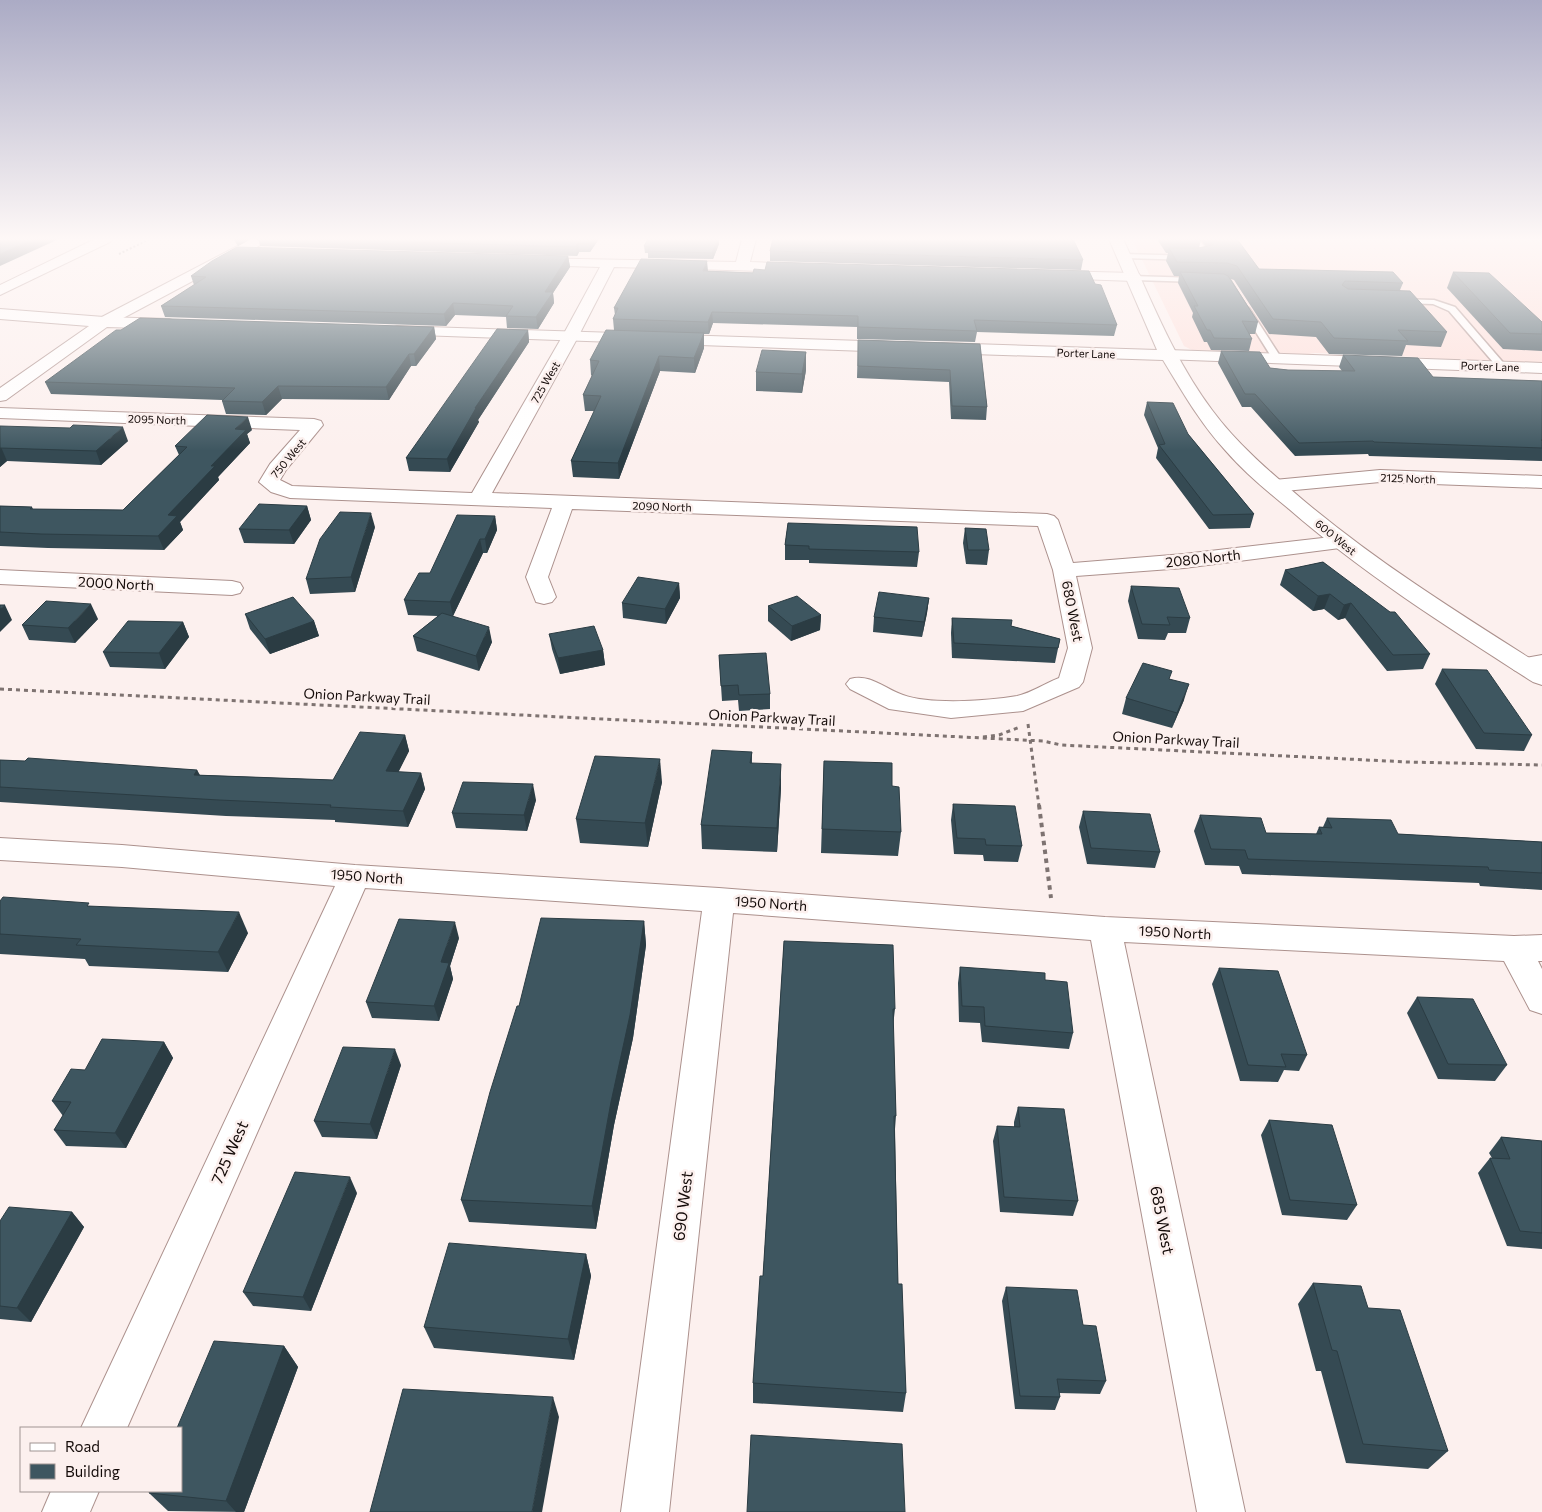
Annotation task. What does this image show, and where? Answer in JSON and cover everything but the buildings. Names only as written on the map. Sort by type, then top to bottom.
[{"type":"street","points":[[0,396],[104,322],[128,310]]},
{"type":"street","name":"725 West","points":[[478,500],[584,310]]},
{"type":"street","name":"600 West","points":[[1148,310],[1168,355],[1204,412],[1232,447],[1274,486],[1340,542],[1418,597],[1536,668]]},
{"type":"street","points":[[0,314],[104,322],[184,324]]},
{"type":"street","points":[[382,331],[909,347]]},
{"type":"street","name":"Porter Lane","points":[[926,348],[1542,368]]},
{"type":"street","name":"2095 North","points":[[0,413],[314,425]]},
{"type":"street","name":"750 West","points":[[278,488],[269,482],[278,468],[314,425]]},
{"type":"street","name":"2125 North","points":[[1274,486],[1380,476],[1542,482]]},
{"type":"street","name":"2090 North","points":[[278,488],[290,492],[478,500],[1047,520]]},
{"type":"street","points":[[544,597],[537,577],[564,503]]},
{"type":"street","name":"680 West","points":[[1025,714],[1070,682],[1080,648],[1064,570],[1047,520]]},
{"type":"street","name":"2080 North","points":[[1064,570],[1184,561],[1340,542]]},
{"type":"street","name":"2000 North","points":[[0,577],[232,588]]},
{"type":"street","points":[[858,684],[898,703],[951,710],[1025,714]]},
{"type":"street","name":"1950 North","points":[[0,849],[122,856],[355,876],[1055,923],[1105,928],[1528,949]]},
{"type":"street","name":"725 West","points":[[104,1427],[355,876]]},
{"type":"street","name":"690 West","points":[[645,1512],[719,900]]},
{"type":"street","name":"685 West","points":[[1105,928],[1221,1512]]},
{"type":"street","points":[[1528,949],[1542,1000]]},
{"type":"street","points":[[66,1512],[75,1492]]},
{"type":"lane","points":[[1245,310],[1277,359]]},
{"type":"lane","points":[[1452,310],[1502,366]]},
{"type":"path","name":"Onion Parkway Trail","points":[[0,689],[975,738],[1061,745],[1408,762],[1542,765]]},
{"type":"path","points":[[975,738],[999,735],[1025,714],[1055,923]]},
{"type":"shaded area","points":[[1166,310],[1542,310],[1542,366],[1387,355],[1315,353],[1303,355],[1192,350],[1184,346]]}]
